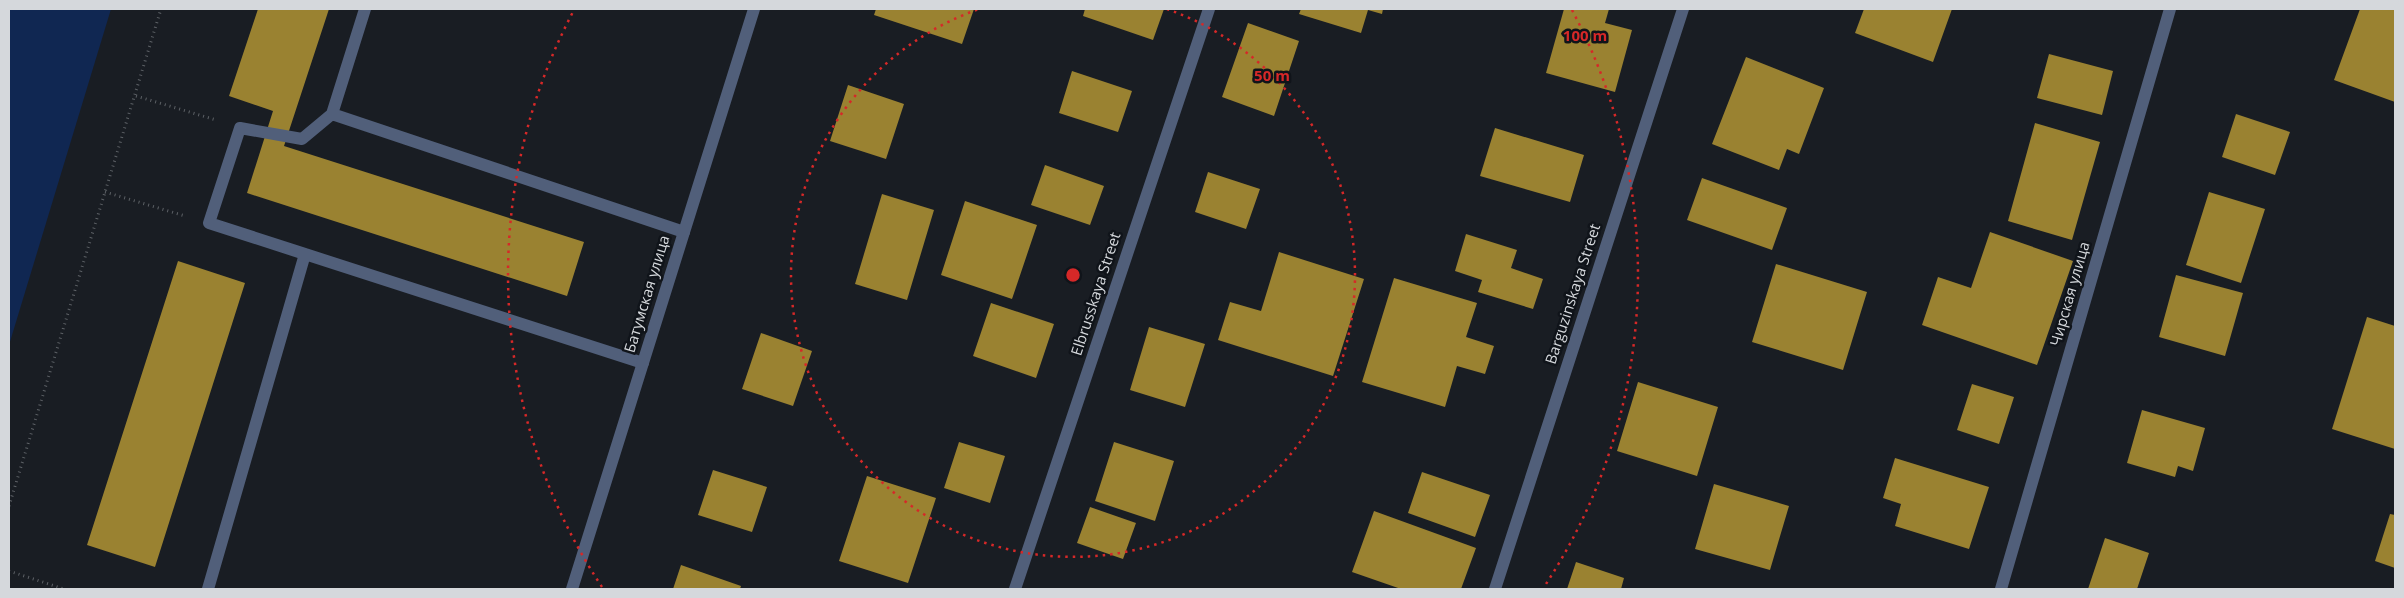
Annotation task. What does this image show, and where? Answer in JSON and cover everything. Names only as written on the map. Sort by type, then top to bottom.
[{"type":"street","points":[[365,9],[332,114],[302,139],[240,128],[209,224],[643,363]]},
{"type":"street","name":"Батумская улица","points":[[572,589],[754,9]]},
{"type":"street","name":"Elbrusskaya Street","points":[[1015,589],[1209,9]]},
{"type":"street","name":"Barguzinskaya Street","points":[[1495,589],[1683,9]]},
{"type":"street","name":"Чирская улица","points":[[2001,589],[2170,9]]},
{"type":"street","points":[[332,114],[684,232]]},
{"type":"street","points":[[208,589],[305,254]]},
{"type":"path","points":[[9,506],[161,9]]},
{"type":"path","points":[[135,96],[240,128]]},
{"type":"path","points":[[105,192],[209,224]]},
{"type":"path","points":[[9,571],[64,589]]},
{"type":"shaded area","points":[[9,9],[111,9],[9,345]]},
{"type":"building","points":[[258,9],[329,9],[284,146],[584,242],[567,296],[247,193],[273,111],[229,96]]},
{"type":"building","points":[[876,9],[974,9],[962,44],[874,15]]},
{"type":"building","points":[[1085,9],[1164,9],[1153,40],[1083,16]]},
{"type":"building","points":[[1301,9],[1383,9],[1382,14],[1368,10],[1361,33],[1299,14]]},
{"type":"building","points":[[1564,9],[1609,9],[1605,23],[1632,30],[1615,92],[1546,73]]},
{"type":"building","points":[[1864,9],[1952,9],[1933,62],[1855,33]]},
{"type":"building","points":[[2360,9],[2395,9],[2395,102],[2334,80]]},
{"type":"building","points":[[1248,23],[1299,41],[1274,116],[1222,97]]},
{"type":"building","points":[[2049,54],[2113,71],[2102,115],[2037,98]]},
{"type":"building","points":[[1746,57],[1824,88],[1799,154],[1787,149],[1779,170],[1712,144]]},
{"type":"building","points":[[1072,71],[1132,91],[1118,132],[1059,113]]},
{"type":"building","points":[[848,85],[904,104],[886,159],[830,141]]},
{"type":"building","points":[[2236,114],[2290,132],[2275,175],[2222,157]]},
{"type":"building","points":[[2035,123],[2100,142],[2072,240],[2008,221]]},
{"type":"building","points":[[1495,128],[1584,155],[1570,202],[1480,176]]},
{"type":"building","points":[[1045,165],[1104,186],[1090,225],[1031,205]]},
{"type":"building","points":[[1208,172],[1260,189],[1246,229],[1195,212]]},
{"type":"building","points":[[1702,178],[1787,208],[1772,250],[1687,220]]},
{"type":"building","points":[[2209,192],[2265,209],[2241,283],[2186,265]]},
{"type":"building","points":[[882,194],[934,210],[907,300],[855,284]]},
{"type":"building","points":[[965,201],[1037,225],[1012,299],[941,275]]},
{"type":"building","points":[[1990,232],[2073,261],[2037,365],[1922,325],[1938,277],[1971,288]]},
{"type":"building","points":[[1466,234],[1517,250],[1511,268],[1543,279],[1533,309],[1478,292],[1482,280],[1455,271]]},
{"type":"building","points":[[1279,252],[1364,279],[1333,376],[1218,340],[1230,302],[1261,311]]},
{"type":"building","points":[[178,261],[245,283],[155,567],[87,545]]},
{"type":"building","points":[[1776,264],[1867,292],[1843,370],[1752,342]]},
{"type":"building","points":[[2176,275],[2243,293],[2225,356],[2159,337]]},
{"type":"building","points":[[1394,278],[1477,303],[1466,337],[1494,346],[1485,374],[1457,366],[1445,407],[1362,382]]},
{"type":"building","points":[[991,303],[1054,324],[1036,378],[973,356]]},
{"type":"building","points":[[2367,317],[2395,326],[2395,449],[2332,429]]},
{"type":"building","points":[[1149,327],[1205,344],[1185,407],[1130,390]]},
{"type":"building","points":[[761,333],[812,351],[793,406],[742,389]]},
{"type":"building","points":[[1638,382],[1718,407],[1697,476],[1617,451]]},
{"type":"building","points":[[1972,384],[2014,397],[1999,444],[1957,430]]},
{"type":"building","points":[[2142,410],[2205,428],[2193,471],[2178,466],[2175,477],[2127,463]]},
{"type":"building","points":[[959,442],[1005,456],[990,503],[944,488]]},
{"type":"building","points":[[1114,442],[1174,461],[1155,521],[1095,501]]},
{"type":"building","points":[[1895,458],[1989,487],[1969,549],[1895,526],[1901,504],[1883,498]]},
{"type":"building","points":[[713,470],[767,487],[752,532],[698,515]]},
{"type":"building","points":[[1422,472],[1490,495],[1475,537],[1408,513]]},
{"type":"building","points":[[867,476],[936,498],[908,583],[839,561]]},
{"type":"building","points":[[1714,484],[1789,506],[1770,570],[1695,549]]},
{"type":"building","points":[[1090,507],[1136,523],[1123,559],[1077,543]]},
{"type":"building","points":[[1374,511],[1476,548],[1461,589],[1401,589],[1352,572]]},
{"type":"building","points":[[2390,514],[2395,515],[2395,568],[2375,561]]},
{"type":"building","points":[[2105,538],[2149,553],[2137,589],[2088,589]]},
{"type":"building","points":[[1576,562],[1624,578],[1621,589],[1567,589]]},
{"type":"building","points":[[681,565],[741,586],[740,589],[673,589]]}]
